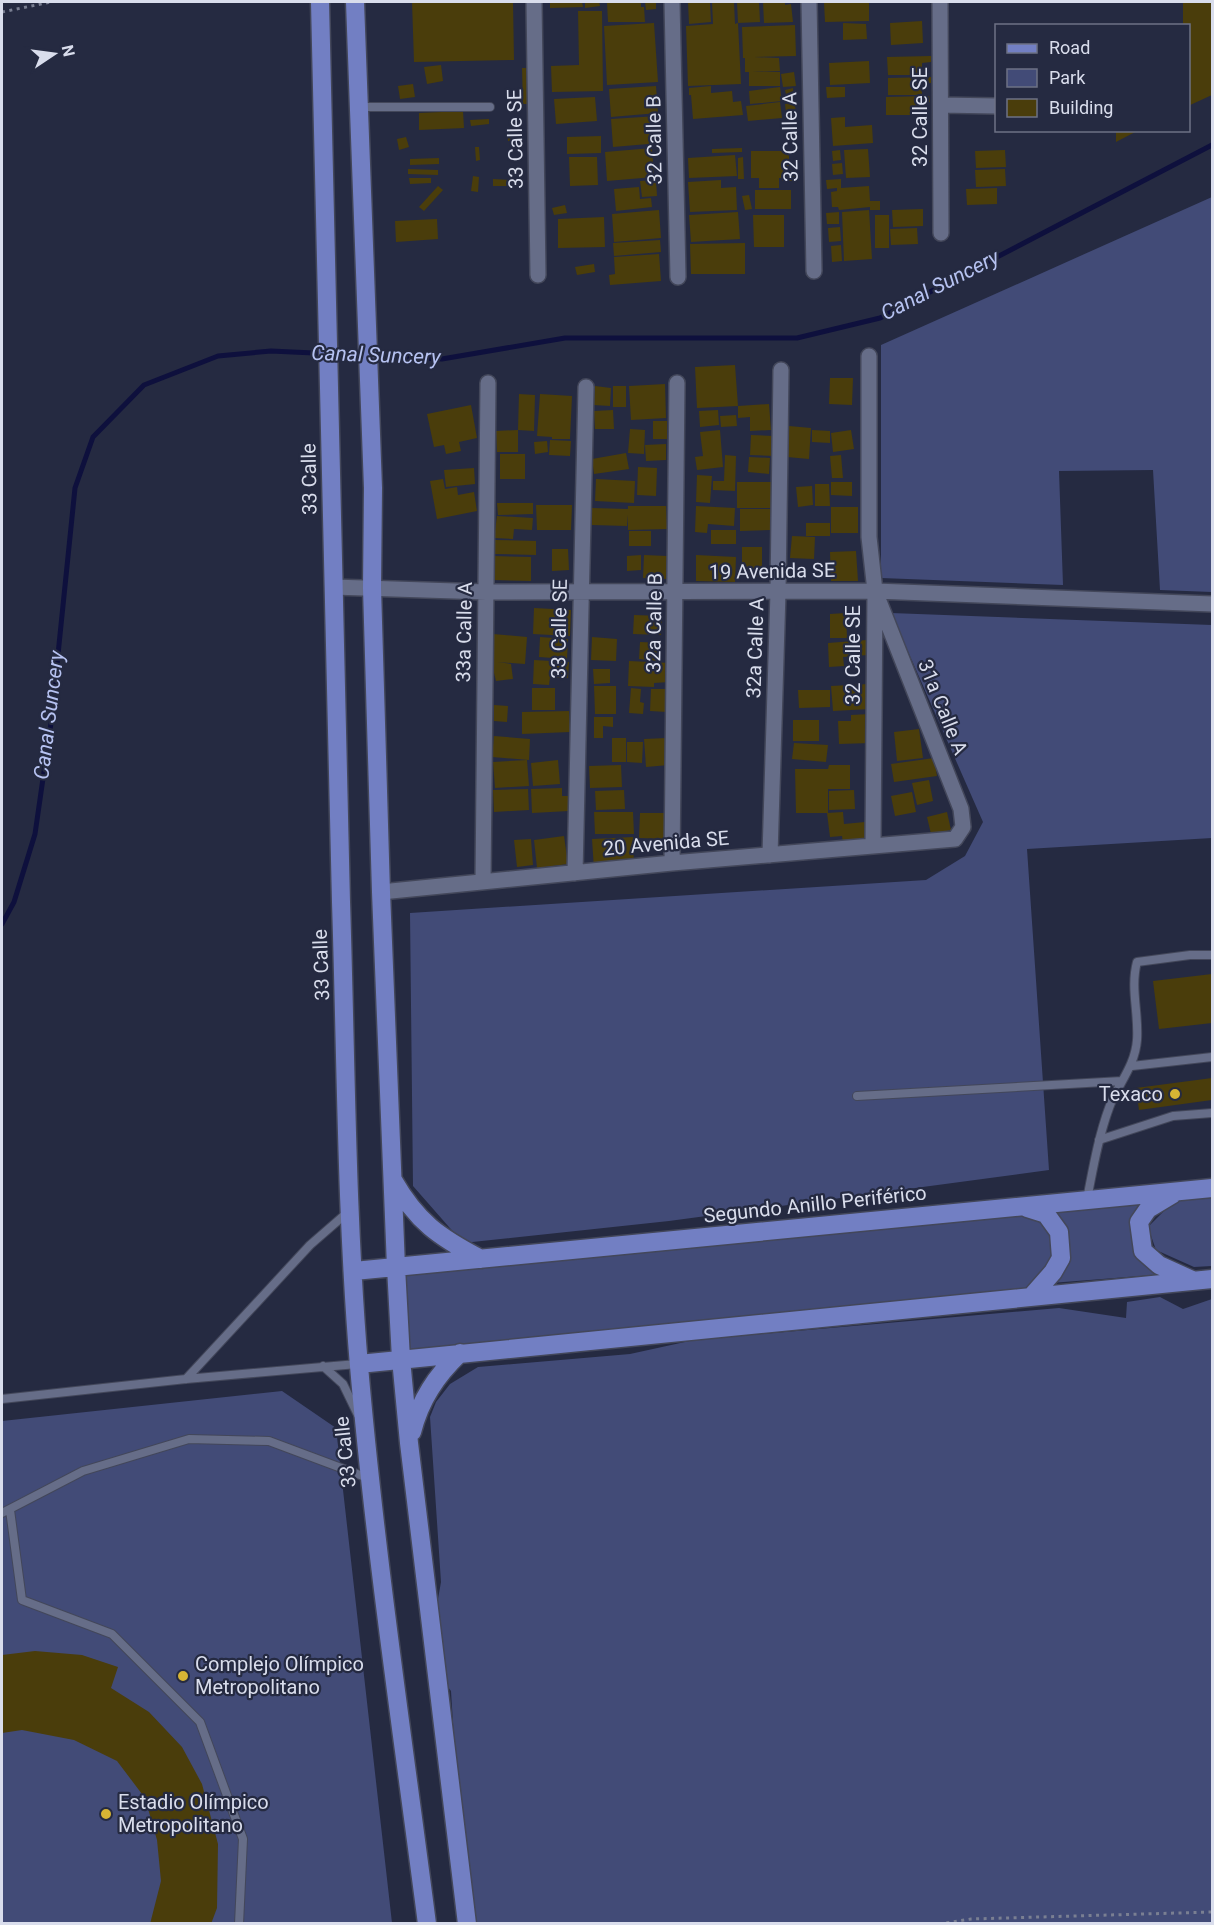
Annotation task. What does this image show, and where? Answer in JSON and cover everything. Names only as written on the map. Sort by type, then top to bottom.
[{"type":"main road","name":"33 Calle","points":[[320,2],[350,1210],[359,1364],[370,1478],[427,1923]]},
{"type":"main road","points":[[355,2],[368,297],[373,488],[372,588],[381,892],[391,1176],[401,1359],[409,1443],[467,1923]]},
{"type":"main road","points":[[391,1176],[417,1215],[446,1241],[481,1259]]},
{"type":"main road","name":"Segundo Anillo Periférico","points":[[354,1271],[1212,1188]]},
{"type":"main road","points":[[1177,1192],[1148,1209],[1139,1222],[1143,1251],[1159,1265],[1204,1280]]},
{"type":"main road","points":[[1022,1206],[1046,1214],[1059,1232],[1061,1258],[1053,1272],[1031,1297]]},
{"type":"main road","points":[[359,1364],[1204,1280]]},
{"type":"main road","points":[[409,1443],[417,1412],[431,1385],[460,1353]]},
{"type":"street","name":"33 Calle SE","points":[[534,2],[538,275]]},
{"type":"street","name":"32 Calle B","points":[[672,2],[678,277]]},
{"type":"street","name":"32 Calle A","points":[[809,2],[814,271]]},
{"type":"street","name":"32 Calle SE","points":[[940,2],[941,232]]},
{"type":"street","points":[[941,105],[995,106]]},
{"type":"street","name":"32 Calle SE","points":[[869,356],[869,537],[875,591],[873,846]]},
{"type":"street","name":"32a Calle A","points":[[770,855],[778,592],[781,370]]},
{"type":"street","name":"32a Calle B","points":[[672,863],[677,382]]},
{"type":"street","name":"33a Calle A","points":[[483,882],[488,383]]},
{"type":"street","name":"33 Calle SE","points":[[575,873],[586,387]]},
{"type":"street","name":"19 Avenida SE","points":[[333,587],[580,593],[875,591],[1212,604]]},
{"type":"street","name":"31a Calle A","points":[[875,591],[961,809],[963,827],[955,839]]},
{"type":"street","name":"20 Avenida SE","points":[[381,892],[672,863],[955,839]]},
{"type":"lane","points":[[360,107],[490,107]]},
{"type":"lane","points":[[1087,1200],[1099,1140],[1109,1107],[1132,1066],[1137,1040],[1134,975],[1137,962],[1190,955],[1212,955]]},
{"type":"lane","points":[[1132,1066],[1212,1057]]},
{"type":"lane","points":[[857,1096],[1122,1081]]},
{"type":"lane","points":[[1099,1140],[1173,1116],[1212,1113]]},
{"type":"lane","points":[[186,1379],[310,1245],[350,1210]]},
{"type":"lane","points":[[2,1399],[186,1379],[359,1364]]},
{"type":"lane","points":[[323,1366],[343,1384],[366,1433]]},
{"type":"lane","points":[[2,1513],[83,1471],[189,1439],[269,1441],[370,1478]]},
{"type":"lane","points":[[10,1510],[22,1600],[112,1634],[200,1722],[243,1839],[239,1923]]},
{"type":"path","points":[[2,12],[51,2]]},
{"type":"path","points":[[939,1923],[971,1919],[1212,1912]]},
{"type":"green space","points":[[1212,197],[1212,592],[1160,590],[1153,470],[1059,471],[1063,585],[881,578],[881,345]]},
{"type":"green space","points":[[891,613],[1212,625],[1212,838],[1027,849],[1049,1170],[669,1221],[463,1243],[413,1186],[410,913],[926,880],[965,856],[983,822]]},
{"type":"green space","points":[[1153,1195],[1137,1222],[1166,1274],[1051,1283],[1069,1259],[1044,1205]]},
{"type":"green space","points":[[1212,1195],[1212,1266],[1194,1267],[1156,1250],[1148,1227],[1177,1198]]},
{"type":"green space","points":[[1021,1207],[1044,1215],[1059,1257],[1029,1289],[402,1358],[396,1271]]},
{"type":"green space","points":[[1160,1297],[1183,1309],[1212,1299],[1212,1923],[477,1923],[450,1745],[454,1739],[451,1691],[442,1679],[435,1616],[441,1582],[430,1417],[436,1402],[450,1384],[478,1367],[630,1354],[694,1340],[1059,1308],[1126,1318],[1127,1302]]},
{"type":"green space","name":"Complejo Olímpico Metropolitano","points":[[282,1391],[336,1428],[392,1923],[2,1923],[2,1421]]},
{"type":"building","points":[[412,2],[513,2],[514,60],[414,62]]},
{"type":"building","points":[[550,2],[582,2],[583,7],[550,8]]},
{"type":"building","points":[[585,2],[599,2],[600,6],[585,8]]},
{"type":"building","points":[[607,2],[641,2],[641,7],[644,7],[645,22],[608,22]]},
{"type":"building","points":[[645,2],[656,2],[656,9],[646,10]]},
{"type":"building","points":[[688,2],[710,2],[711,22],[689,24]]},
{"type":"building","points":[[712,2],[734,2],[735,24],[738,23],[741,84],[688,86],[686,26],[713,24]]},
{"type":"building","points":[[737,2],[759,2],[760,22],[738,23]]},
{"type":"building","points":[[763,2],[791,4],[793,22],[764,23]]},
{"type":"building","points":[[824,2],[869,2],[869,21],[825,22]]},
{"type":"building","points":[[1183,2],[1212,2],[1212,95],[1190,105],[1190,24],[1183,24]]},
{"type":"building","points":[[578,11],[602,11],[603,91],[552,92],[551,66],[579,65]]},
{"type":"building","points":[[922,21],[923,43],[891,45],[890,23]]},
{"type":"building","points":[[654,23],[658,82],[607,85],[604,26]]},
{"type":"building","points":[[843,23],[866,24],[867,39],[843,40]]},
{"type":"building","points":[[795,25],[796,56],[754,57],[779,58],[780,71],[752,72],[780,72],[780,86],[749,86],[749,72],[745,72],[745,58],[743,58],[742,27]]},
{"type":"building","points":[[931,56],[931,62],[922,63],[922,75],[888,75],[887,57]]},
{"type":"building","points":[[869,61],[870,83],[830,85],[829,63]]},
{"type":"building","points":[[441,65],[443,81],[427,84],[424,67]]},
{"type":"building","points":[[522,68],[534,68],[535,104],[523,104]]},
{"type":"building","points":[[794,72],[796,86],[783,87],[781,74]]},
{"type":"building","points":[[931,77],[931,83],[922,83],[922,95],[888,95],[888,78]]},
{"type":"building","points":[[413,84],[415,97],[400,99],[398,86]]},
{"type":"building","points":[[656,86],[658,113],[611,117],[609,89]]},
{"type":"building","points":[[711,86],[711,93],[732,91],[733,102],[741,101],[743,115],[693,119],[689,88]]},
{"type":"building","points":[[780,87],[782,101],[750,104],[749,91]]},
{"type":"building","points":[[826,87],[845,87],[845,97],[827,98]]},
{"type":"building","points":[[793,88],[794,98],[787,99],[785,90]]},
{"type":"building","points":[[929,96],[930,102],[920,103],[920,115],[886,115],[886,97]]},
{"type":"building","points":[[595,97],[597,121],[556,124],[554,99]]},
{"type":"building","points":[[780,102],[782,118],[748,121],[746,106]]},
{"type":"building","points":[[794,102],[796,111],[786,113],[785,104]]},
{"type":"building","points":[[463,111],[464,128],[419,130],[419,113]]},
{"type":"building","points":[[658,116],[660,143],[613,147],[611,119]]},
{"type":"building","points":[[845,117],[845,127],[872,125],[873,143],[833,146],[831,118]]},
{"type":"building","points":[[489,119],[489,124],[471,126],[470,120]]},
{"type":"building","points":[[795,121],[796,125],[782,128],[781,123]]},
{"type":"building","points":[[507,129],[512,129],[514,141],[508,141]]},
{"type":"building","points":[[1116,132],[1135,132],[1116,142]]},
{"type":"building","points":[[601,136],[601,153],[567,154],[567,137]]},
{"type":"building","points":[[406,137],[409,147],[399,150],[397,139]]},
{"type":"building","points":[[475,147],[479,147],[480,160],[476,161]]},
{"type":"building","points":[[652,148],[654,177],[607,181],[605,152]]},
{"type":"building","points":[[742,148],[742,152],[712,153],[712,149]]},
{"type":"building","points":[[868,149],[870,177],[846,178],[844,150]]},
{"type":"building","points":[[840,150],[841,160],[833,161],[832,151]]},
{"type":"building","points":[[1005,150],[1006,167],[976,168],[975,151]]},
{"type":"building","points":[[751,151],[789,151],[789,171],[795,170],[795,181],[782,181],[782,178],[779,178],[779,188],[759,188],[759,178],[751,178]]},
{"type":"building","points":[[735,155],[737,176],[689,178],[688,158]]},
{"type":"building","points":[[569,157],[597,157],[598,185],[570,186]]},
{"type":"building","points":[[743,157],[744,179],[738,179],[738,158]]},
{"type":"building","points":[[439,158],[439,164],[410,165],[410,159]]},
{"type":"building","points":[[842,163],[843,174],[833,175],[832,164]]},
{"type":"building","points":[[408,169],[438,170],[438,175],[408,174]]},
{"type":"building","points":[[1005,169],[1006,186],[976,187],[975,170]]},
{"type":"building","points":[[473,176],[479,177],[478,192],[471,191]]},
{"type":"building","points":[[409,178],[431,178],[431,183],[410,184]]},
{"type":"building","points":[[493,179],[511,180],[511,186],[493,186]]},
{"type":"building","points":[[841,179],[841,188],[869,186],[870,201],[880,201],[880,210],[870,210],[870,207],[839,210],[838,207],[832,207],[831,192],[837,191],[837,188],[827,189],[826,180]]},
{"type":"building","points":[[656,180],[657,196],[642,197],[640,181]]},
{"type":"building","points":[[721,180],[721,188],[736,187],[737,210],[690,212],[688,182]]},
{"type":"building","points":[[438,186],[443,190],[424,211],[419,207]]},
{"type":"building","points":[[639,187],[640,199],[651,198],[652,207],[616,211],[614,189]]},
{"type":"building","points":[[997,188],[997,204],[967,205],[966,189]]},
{"type":"building","points":[[755,190],[791,190],[791,209],[755,209]]},
{"type":"building","points":[[749,195],[752,209],[745,210],[742,196]]},
{"type":"building","points":[[565,205],[567,213],[554,215],[552,208]]},
{"type":"building","points":[[923,209],[923,226],[893,227],[892,210]]},
{"type":"building","points":[[659,210],[661,238],[614,242],[612,214]]},
{"type":"building","points":[[869,210],[872,259],[844,261],[842,212]]},
{"type":"building","points":[[738,212],[740,239],[691,242],[689,215]]},
{"type":"building","points":[[839,212],[839,224],[827,224],[826,213]]},
{"type":"building","points":[[753,215],[784,215],[784,247],[754,247]]},
{"type":"building","points":[[875,215],[889,215],[889,248],[875,248]]},
{"type":"building","points":[[604,217],[605,247],[558,248],[558,219]]},
{"type":"building","points":[[437,219],[438,239],[396,242],[395,221]]},
{"type":"building","points":[[840,227],[841,241],[829,242],[828,228]]},
{"type":"building","points":[[917,228],[918,244],[891,245],[890,229]]},
{"type":"building","points":[[660,240],[661,252],[614,256],[613,243]]},
{"type":"building","points":[[745,243],[745,274],[691,274],[690,244]]},
{"type":"building","points":[[841,245],[842,261],[832,262],[831,246]]},
{"type":"building","points":[[659,254],[661,281],[610,285],[609,275],[615,274],[614,257]]},
{"type":"building","points":[[594,264],[595,272],[577,275],[575,267]]},
{"type":"building","points":[[735,365],[738,406],[697,408],[695,367]]},
{"type":"building","points":[[830,378],[853,378],[852,405],[829,404]]},
{"type":"building","points":[[665,384],[666,418],[631,420],[629,386]]},
{"type":"building","points":[[595,386],[611,388],[610,406],[593,405]]},
{"type":"building","points":[[613,386],[626,386],[626,407],[613,407]]},
{"type":"building","points":[[519,394],[535,395],[534,431],[518,430]]},
{"type":"building","points":[[540,394],[572,396],[570,439],[537,436]]},
{"type":"building","points":[[769,404],[771,430],[750,431],[750,417],[738,418],[738,406]]},
{"type":"building","points":[[471,405],[477,438],[459,442],[461,451],[446,454],[444,445],[434,447],[427,414]]},
{"type":"building","points":[[613,410],[614,429],[595,429],[594,411]]},
{"type":"building","points":[[718,410],[719,425],[700,427],[699,411]]},
{"type":"building","points":[[736,415],[737,426],[721,427],[720,416]]},
{"type":"building","points":[[653,421],[667,421],[667,439],[653,439]]},
{"type":"building","points":[[789,426],[811,428],[809,459],[787,457]]},
{"type":"building","points":[[630,429],[645,430],[644,454],[628,453]]},
{"type":"building","points":[[518,430],[518,452],[497,452],[496,431]]},
{"type":"building","points":[[720,430],[723,467],[697,470],[695,457],[703,456],[700,432]]},
{"type":"building","points":[[812,430],[830,431],[830,443],[812,442]]},
{"type":"building","points":[[851,430],[854,449],[833,452],[831,433]]},
{"type":"building","points":[[751,435],[774,436],[774,456],[750,455]]},
{"type":"building","points":[[550,440],[571,441],[570,456],[549,455]]},
{"type":"building","points":[[547,441],[548,452],[535,454],[534,442]]},
{"type":"building","points":[[666,444],[666,460],[646,461],[645,445]]},
{"type":"building","points":[[626,453],[629,469],[594,474],[592,459]]},
{"type":"building","points":[[500,454],[525,454],[525,479],[500,479]]},
{"type":"building","points":[[725,455],[736,456],[735,491],[713,490],[713,481],[724,481]]},
{"type":"building","points":[[841,455],[843,478],[832,478],[830,456]]},
{"type":"building","points":[[749,457],[770,458],[769,474],[748,472]]},
{"type":"building","points":[[638,467],[657,468],[656,496],[637,495]]},
{"type":"building","points":[[474,468],[475,484],[446,487],[444,470]]},
{"type":"building","points":[[697,475],[712,476],[710,503],[696,502]]},
{"type":"building","points":[[443,479],[445,489],[457,487],[458,495],[474,492],[477,511],[437,519],[430,481]]},
{"type":"building","points":[[596,479],[635,481],[634,503],[595,501]]},
{"type":"building","points":[[737,482],[772,482],[772,508],[737,508]]},
{"type":"building","points":[[831,482],[852,482],[852,496],[831,495]]},
{"type":"building","points":[[815,484],[829,484],[830,506],[815,506]]},
{"type":"building","points":[[812,486],[813,505],[798,507],[796,487]]},
{"type":"building","points":[[497,503],[533,503],[533,514],[498,515]]},
{"type":"building","points":[[536,505],[572,505],[571,530],[537,530]]},
{"type":"building","points":[[628,506],[666,506],[667,529],[628,530],[628,515],[627,526],[592,525],[592,508],[628,509]]},
{"type":"building","points":[[696,506],[735,508],[734,526],[708,524],[707,533],[695,532]]},
{"type":"building","points":[[831,507],[858,507],[858,533],[831,533]]},
{"type":"building","points":[[740,509],[771,509],[771,530],[740,531]]},
{"type":"building","points":[[497,516],[533,518],[532,530],[514,529],[513,539],[494,538]]},
{"type":"building","points":[[806,523],[830,523],[830,536],[806,536]]},
{"type":"building","points":[[711,530],[736,530],[736,544],[711,544]]},
{"type":"building","points":[[629,531],[651,531],[651,546],[629,546]]},
{"type":"building","points":[[792,536],[815,537],[814,559],[790,558]]},
{"type":"building","points":[[495,540],[536,541],[536,555],[495,554]]},
{"type":"building","points":[[742,547],[762,547],[762,577],[742,577]]},
{"type":"building","points":[[552,549],[568,549],[569,570],[552,571]]},
{"type":"building","points":[[856,551],[858,581],[831,581],[830,552]]},
{"type":"building","points":[[641,555],[641,570],[627,571],[627,556]]},
{"type":"building","points":[[644,555],[667,556],[666,579],[643,578]]},
{"type":"building","points":[[696,555],[736,557],[735,582],[696,581]]},
{"type":"building","points":[[493,556],[531,557],[531,581],[493,580]]},
{"type":"building","points":[[534,608],[571,610],[570,636],[533,634]]},
{"type":"building","points":[[846,613],[847,638],[830,638],[830,614]]},
{"type":"building","points":[[634,615],[662,616],[661,635],[633,634]]},
{"type":"building","points":[[493,634],[527,637],[525,664],[498,662],[511,664],[513,679],[496,681],[491,661]]},
{"type":"building","points":[[540,637],[568,639],[567,659],[539,657]]},
{"type":"building","points":[[592,637],[617,639],[616,661],[591,660]]},
{"type":"building","points":[[867,640],[868,655],[843,657],[844,666],[829,667],[828,643]]},
{"type":"building","points":[[640,642],[660,643],[658,661],[639,659]]},
{"type":"building","points":[[534,660],[569,662],[568,678],[550,677],[549,685],[533,684]]},
{"type":"building","points":[[629,661],[670,663],[669,682],[654,683],[654,687],[628,686]]},
{"type":"building","points":[[593,669],[610,669],[610,683],[594,684]]},
{"type":"building","points":[[869,684],[870,709],[833,711],[831,686]]},
{"type":"building","points":[[594,686],[616,686],[616,714],[595,714]]},
{"type":"building","points":[[532,688],[555,688],[555,710],[532,710]]},
{"type":"building","points":[[631,688],[641,689],[640,702],[644,703],[643,714],[629,713]]},
{"type":"building","points":[[651,689],[668,689],[667,712],[650,711]]},
{"type":"building","points":[[798,690],[830,690],[830,707],[799,708]]},
{"type":"building","points":[[494,705],[508,706],[507,722],[494,721]]},
{"type":"building","points":[[569,711],[570,732],[522,734],[522,712]]},
{"type":"building","points":[[870,714],[871,743],[839,744],[838,721],[851,721],[851,715]]},
{"type":"building","points":[[594,717],[613,717],[613,727],[603,726],[603,738],[594,738]]},
{"type":"building","points":[[793,720],[819,720],[819,741],[793,741]]},
{"type":"building","points":[[919,729],[923,758],[897,761],[894,732]]},
{"type":"building","points":[[494,736],[530,739],[529,760],[492,757]]},
{"type":"building","points":[[612,738],[626,738],[626,762],[612,762]]},
{"type":"building","points":[[667,738],[669,765],[646,767],[644,739]]},
{"type":"building","points":[[627,742],[643,742],[642,763],[627,762]]},
{"type":"building","points":[[794,743],[828,745],[826,762],[792,759]]},
{"type":"building","points":[[934,758],[937,776],[894,782],[891,764]]},
{"type":"building","points":[[527,760],[529,786],[495,788],[493,762]]},
{"type":"building","points":[[558,760],[560,784],[533,786],[531,763]]},
{"type":"building","points":[[621,765],[622,787],[590,788],[589,766]]},
{"type":"building","points":[[829,765],[850,765],[850,789],[828,789],[828,813],[796,813],[795,769],[828,769]]},
{"type":"building","points":[[929,780],[933,801],[917,805],[912,783]]},
{"type":"building","points":[[562,788],[562,796],[569,796],[569,811],[532,813],[531,789]]},
{"type":"building","points":[[528,789],[529,810],[494,812],[493,790]]},
{"type":"building","points":[[624,790],[625,809],[596,810],[595,791]]},
{"type":"building","points":[[854,790],[855,809],[829,810],[829,791]]},
{"type":"building","points":[[912,792],[916,812],[895,816],[891,796]]},
{"type":"building","points":[[594,812],[633,812],[634,834],[595,834]]},
{"type":"building","points":[[843,812],[844,824],[865,822],[867,840],[843,843],[842,836],[830,837],[827,813]]},
{"type":"building","points":[[947,812],[951,830],[931,834],[927,817]]},
{"type":"building","points":[[640,813],[675,813],[675,839],[639,838]]},
{"type":"building","points":[[564,836],[568,864],[537,868],[534,840]]},
{"type":"building","points":[[633,837],[634,867],[594,869],[592,839]]},
{"type":"building","points":[[531,839],[533,865],[517,867],[514,840]]},
{"type":"building","points":[[1212,974],[1212,1023],[1159,1029],[1153,981]]},
{"type":"building","name":"Texaco","points":[[1212,1078],[1212,1100],[1139,1110],[1136,1088]]},
{"type":"building","points":[[35,1651],[82,1655],[118,1667],[111,1688],[149,1712],[182,1747],[202,1784],[218,1844],[217,1908],[211,1924],[150,1924],[161,1881],[157,1840],[145,1798],[117,1761],[74,1740],[22,1730],[2,1733],[2,1655]]},
{"type":"waterway","name":"Canal Suncery","points":[[2,924],[14,902],[35,834],[51,723],[75,488],[93,437],[144,385],[218,356],[271,351],[442,359],[565,338],[797,338],[880,318],[1212,145]]},
{"type":"place","name":"Texaco","points":[[1175,1094]]},
{"type":"place","name":"Complejo Olímpico Metropolitano","points":[[183,1676]]},
{"type":"place","name":"Estadio Olímpico Metropolitano","points":[[106,1814]]}]
